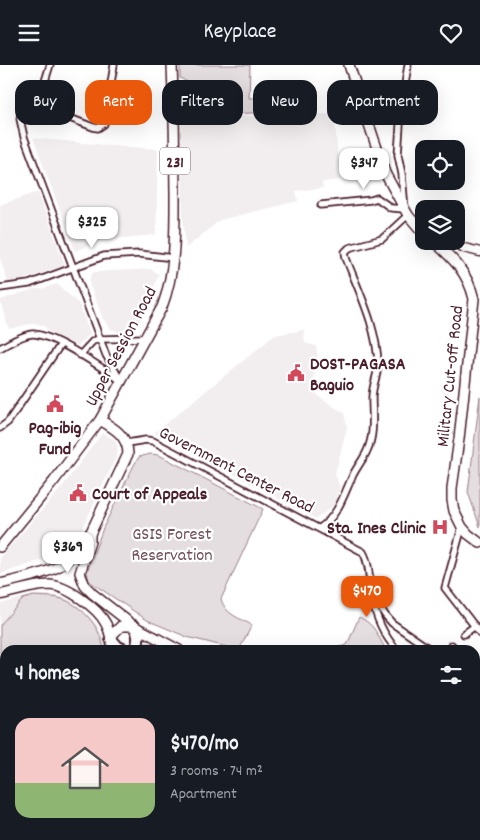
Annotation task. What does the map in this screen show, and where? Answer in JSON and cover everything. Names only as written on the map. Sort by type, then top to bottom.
[{"type":"highway","points":[[134,626],[139,636],[136,645]]},
{"type":"main road","name":"Upper Session Road","points":[[0,547],[54,481],[100,420],[162,307],[167,294],[174,258],[175,147],[172,65]]},
{"type":"main road","points":[[349,65],[381,162],[395,193],[415,223]]},
{"type":"main road","name":"Military Cut-off Road","points":[[443,250],[462,268],[472,289],[474,299],[452,488],[454,511],[462,527],[480,543]]},
{"type":"main road","points":[[105,412],[110,425]]},
{"type":"main road","points":[[100,420],[110,425],[122,435],[127,443],[128,454],[90,534],[90,542],[80,569],[82,579],[85,586],[93,594],[134,626],[170,645]]},
{"type":"main road","points":[[0,584],[63,564],[75,551],[84,536],[90,534]]},
{"type":"main road","points":[[52,569],[59,587]]},
{"type":"main road","points":[[71,592],[82,579]]},
{"type":"main road","points":[[0,595],[40,586],[59,587],[71,592],[106,623],[112,645]]},
{"type":"main road","points":[[112,645],[114,633],[121,626],[134,626]]},
{"type":"street","points":[[45,80],[50,65]]},
{"type":"street","points":[[75,121],[93,127],[101,127],[104,124],[114,65]]},
{"type":"street","points":[[408,65],[401,110],[398,155],[408,215]]},
{"type":"street","points":[[21,125],[106,355],[121,381]]},
{"type":"street","points":[[321,205],[377,198],[391,209],[415,219]]},
{"type":"street","name":"Government Center Road","points":[[127,443],[146,440],[153,441],[320,528],[333,518],[355,470],[367,451],[373,427],[372,396],[378,366],[372,327],[345,252],[350,248],[382,239],[408,215]]},
{"type":"street","points":[[465,248],[480,252]]},
{"type":"street","points":[[0,288],[30,284],[94,259],[117,255],[139,254],[174,258]]},
{"type":"street","points":[[473,311],[480,301]]},
{"type":"street","points":[[0,348],[18,338],[31,334],[46,336],[121,381]]},
{"type":"street","points":[[80,355],[93,341],[100,339],[145,338]]},
{"type":"street","points":[[0,428],[8,422],[61,345]]},
{"type":"street","points":[[462,527],[445,588],[480,633]]},
{"type":"street","points":[[320,528],[362,552],[369,572],[371,593],[383,631],[393,645]]},
{"type":"street","points":[[371,593],[388,619],[424,645]]},
{"type":"street","points":[[464,634],[475,626]]},
{"type":"shaded area","points":[[317,114],[327,114],[327,125],[335,125],[340,180],[322,182],[323,188],[296,191],[298,201],[220,220],[186,248],[183,220],[181,125],[243,125],[243,116],[253,116],[253,125],[317,125]]},
{"type":"shaded area","points":[[33,138],[158,149],[156,235],[100,240],[75,251]]},
{"type":"shaded area","points":[[38,192],[65,265],[9,285],[0,259],[0,205]]},
{"type":"shaded area","points":[[150,269],[159,274],[139,325],[124,334],[111,329],[103,319],[89,283],[90,277],[94,272]]},
{"type":"shaded area","points":[[57,284],[79,304],[90,334],[78,346],[48,331],[44,326],[35,323],[9,329],[0,300]]},
{"type":"shaded area","points":[[304,330],[305,343],[316,346],[320,368],[314,375],[318,396],[344,413],[347,427],[335,474],[340,488],[333,506],[316,519],[175,442],[154,433],[275,335]]},
{"type":"shaded area","points":[[102,433],[114,439],[118,453],[82,529],[70,546],[58,555],[0,574],[0,558],[62,487]]},
{"type":"shaded area","points":[[33,595],[55,595],[67,599],[82,609],[97,625],[104,638],[105,645],[0,645],[0,604]]},
{"type":"green space","points":[[180,65],[250,65],[249,98],[253,98],[253,113],[243,113],[243,80],[184,80],[180,78]]},
{"type":"green space","points":[[480,396],[480,527],[468,492]]},
{"type":"green space","name":"GSIS Forest Reservation","points":[[150,454],[159,455],[263,509],[221,599],[229,612],[252,625],[242,645],[219,645],[187,637],[147,620],[89,581],[87,572],[103,528],[139,457]]},
{"type":"green space","points":[[34,596],[53,597],[79,608],[96,627],[103,645],[0,645],[0,625],[23,599]]},
{"type":"green space","points":[[359,617],[373,627],[383,645],[347,645]]},
{"type":"place","name":"DOST-PAGASA Baguio","points":[[296,373]]},
{"type":"place","name":"Pag-ibig Fund","points":[[55,404]]},
{"type":"place","name":"Court of Appeals","points":[[78,493]]},
{"type":"place","name":"Sta. Ines Clinic","points":[[440,527]]}]
